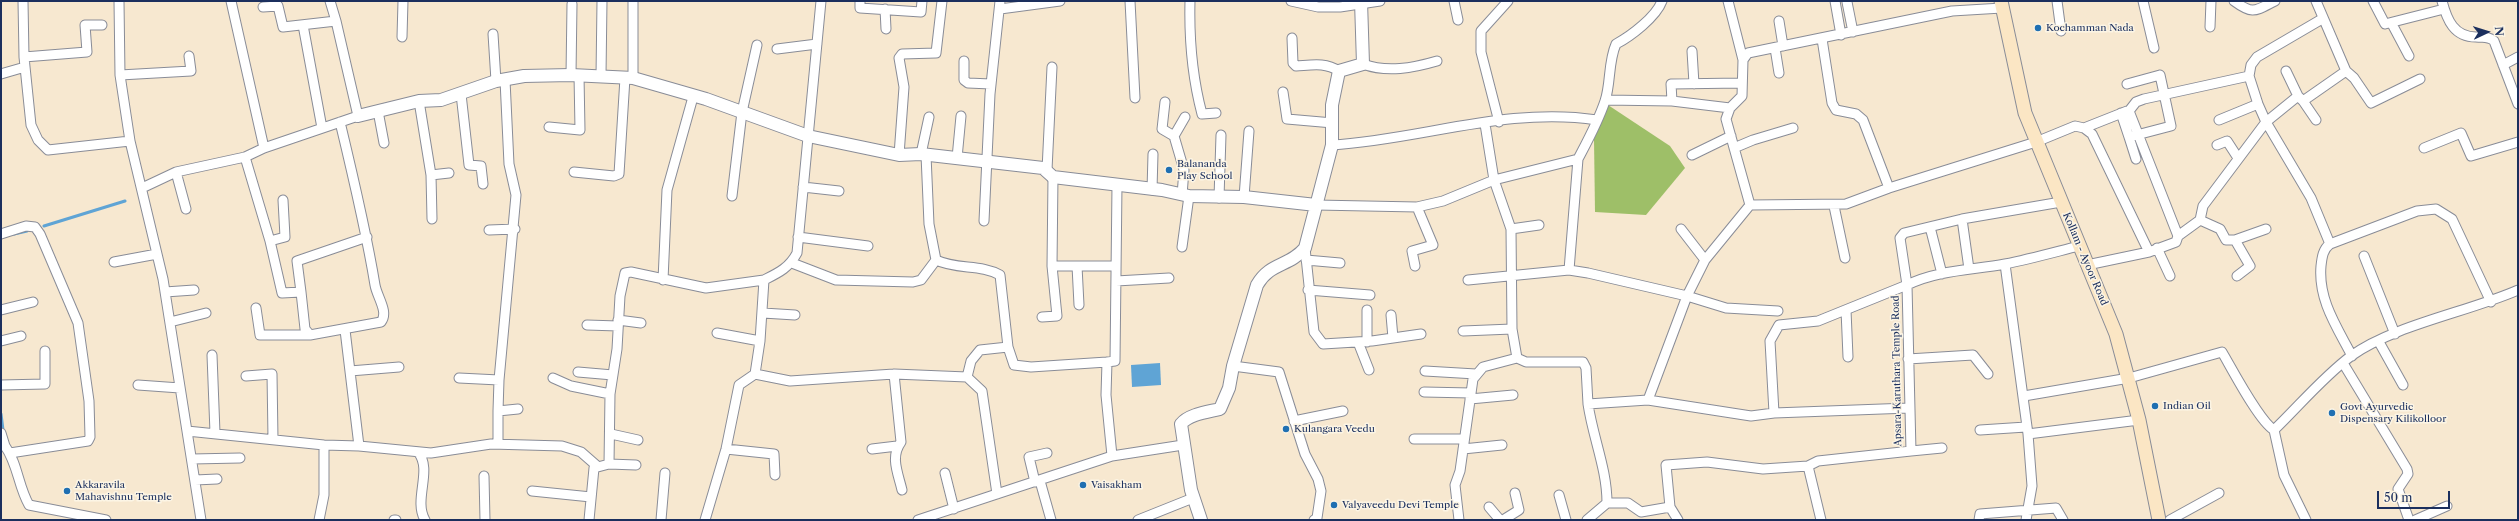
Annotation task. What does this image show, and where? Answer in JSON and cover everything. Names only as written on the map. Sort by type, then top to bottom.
[{"type":"main road","name":"Kollam - Ayoor Road","points":[[2001,5],[2024,113],[2116,334],[2139,420],[2158,520]]},
{"type":"street","points":[[23,1],[24,57],[31,125],[38,140],[48,150],[130,141]]},
{"type":"street","points":[[119,1],[120,76],[130,141],[165,292],[201,520]]},
{"type":"street","points":[[231,1],[264,148]]},
{"type":"street","points":[[330,1],[358,116]]},
{"type":"street","points":[[402,1],[402,37]]},
{"type":"street","points":[[601,76],[602,1]]},
{"type":"street","points":[[574,172],[614,176],[619,174],[628,78],[633,1]]},
{"type":"street","points":[[609,464],[611,434],[610,394],[625,273],[631,272],[706,288],[764,280],[784,270],[792,263],[797,253],[820,1]]},
{"type":"street","points":[[860,1],[860,8],[921,12],[922,1]]},
{"type":"street","points":[[900,155],[904,87],[900,58],[902,54],[936,52],[942,1]]},
{"type":"street","points":[[984,221],[991,84],[1000,5],[1060,1]]},
{"type":"street","points":[[1130,1],[1135,98]]},
{"type":"street","points":[[1190,1],[1189,30],[1196,91],[1202,114],[1216,113]]},
{"type":"street","points":[[1291,1],[1319,4],[1380,1]]},
{"type":"street","points":[[1454,1],[1458,20]]},
{"type":"street","points":[[1499,122],[1481,52],[1481,31],[1508,1]]},
{"type":"street","points":[[1569,270],[1578,160],[1590,139],[1606,100],[1612,52],[1616,44],[1628,37],[1658,12],[1662,1]]},
{"type":"street","points":[[1729,1],[1743,60],[1742,96],[1730,108],[1726,119],[1750,205]]},
{"type":"street","points":[[1835,1],[1841,35]]},
{"type":"street","points":[[2057,1],[2061,31]]},
{"type":"street","points":[[2143,1],[2154,48]]},
{"type":"street","points":[[2210,27],[2211,1]]},
{"type":"street","points":[[2234,1],[2254,11],[2262,9],[2275,1]]},
{"type":"street","points":[[2316,1],[2322,19],[2346,71],[2354,78],[2371,103],[2420,79]]},
{"type":"street","points":[[2373,1],[2385,24],[2392,24],[2443,5],[2455,31],[2466,36],[2490,37],[2494,41],[2518,104]]},
{"type":"street","points":[[1847,2],[1853,32]]},
{"type":"street","points":[[1361,3],[1363,64]]},
{"type":"street","points":[[549,127],[580,130],[575,75],[572,4]]},
{"type":"street","points":[[1743,60],[1748,53],[1822,39],[1952,11],[2001,5]]},
{"type":"street","points":[[263,7],[278,6],[283,27],[336,21]]},
{"type":"street","points":[[885,9],[886,29]]},
{"type":"street","points":[[2322,19],[2257,58],[2251,65],[2249,76],[2258,104],[2266,122],[2311,198],[2330,244]]},
{"type":"street","points":[[1779,21],[1779,73]]},
{"type":"street","points":[[2392,24],[2410,56]]},
{"type":"street","points":[[24,57],[87,52],[85,25],[102,25]]},
{"type":"street","points":[[303,25],[322,128]]},
{"type":"street","points":[[493,34],[501,80],[509,164],[516,195],[515,229],[499,380],[498,444]]},
{"type":"street","points":[[1292,38],[1293,63],[1296,66],[1322,64],[1330,65],[1339,71],[1363,64],[1374,68],[1417,67],[1437,60]]},
{"type":"street","points":[[1822,39],[1832,103],[1836,110],[1856,114],[1863,120],[1889,188]]},
{"type":"street","points":[[777,49],[817,44]]},
{"type":"street","points":[[732,196],[742,112],[757,45]]},
{"type":"street","points":[[1692,51],[1694,84]]},
{"type":"street","points":[[120,76],[191,71],[189,56]]},
{"type":"street","points":[[2503,65],[2518,57]]},
{"type":"street","points":[[964,61],[964,80],[968,83],[991,84]]},
{"type":"street","points":[[1,74],[25,67]]},
{"type":"street","points":[[1042,317],[1056,316],[1052,266],[1050,174],[1052,67]]},
{"type":"street","points":[[1339,71],[1335,84],[1332,145],[1316,206],[1306,254],[1308,290],[1314,332],[1323,344],[1362,342],[1422,334]]},
{"type":"street","points":[[2286,71],[2300,98],[2316,120]]},
{"type":"street","points":[[2087,265],[2153,250],[2176,242],[2178,236],[2200,220],[2203,206],[2266,122],[2300,98],[2346,71]]},
{"type":"street","points":[[142,188],[176,172],[245,157],[264,148],[358,116],[419,102],[441,100],[501,80],[524,76],[575,75],[628,78],[742,112],[808,136],[900,155],[924,154],[957,158],[1117,185],[1185,195],[1219,198],[1244,198],[1316,206],[1417,207],[1443,201],[1494,180],[1578,160]]},
{"type":"street","points":[[2127,84],[2160,75],[2171,126],[2129,137]]},
{"type":"street","points":[[2084,128],[2125,112],[2136,102],[2249,76]]},
{"type":"street","points":[[1672,101],[1671,84],[1742,83]]},
{"type":"street","points":[[1283,92],[1287,119],[1333,123]]},
{"type":"street","points":[[461,94],[469,165],[482,166],[483,184]]},
{"type":"street","points":[[663,280],[667,190],[694,97]]},
{"type":"street","points":[[1606,100],[1672,101],[1730,108]]},
{"type":"street","points":[[419,102],[431,175],[432,219]]},
{"type":"street","points":[[1166,102],[1162,129],[1174,136],[1184,170],[1185,195],[1182,247]]},
{"type":"street","points":[[2219,120],[2258,104]]},
{"type":"street","points":[[378,111],[384,143]]},
{"type":"street","points":[[2125,112],[2138,134],[2178,236]]},
{"type":"street","points":[[2125,112],[2129,137],[2136,159]]},
{"type":"street","points":[[1332,145],[1404,137],[1450,127],[1499,122],[1524,116],[1559,115],[1597,120]]},
{"type":"street","points":[[957,158],[961,116]]},
{"type":"street","points":[[792,263],[836,280],[913,282],[920,280],[936,260],[929,224],[924,154],[929,117]]},
{"type":"street","points":[[1174,136],[1186,117]]},
{"type":"street","points":[[256,308],[260,335],[310,335],[345,330],[381,322],[384,318],[384,312],[376,290],[367,236],[340,122]]},
{"type":"street","points":[[1485,124],[1494,180],[1511,229],[1512,329],[1517,358]]},
{"type":"street","points":[[1750,205],[1834,206],[1846,204],[1889,188],[2036,142],[2074,126],[2084,128],[2092,134],[2153,250],[2170,276]]},
{"type":"street","points":[[1734,148],[1753,140],[1793,128]]},
{"type":"street","points":[[1244,198],[1249,131]]},
{"type":"street","points":[[2424,148],[2460,133],[2471,156],[2518,142]]},
{"type":"street","points":[[1219,198],[1221,135]]},
{"type":"street","points":[[1692,155],[1731,136]]},
{"type":"street","points":[[2217,145],[2227,141],[2238,158]]},
{"type":"street","points":[[1152,190],[1153,154]]},
{"type":"street","points":[[245,157],[270,241],[282,293],[301,292]]},
{"type":"street","points":[[176,172],[186,209]]},
{"type":"street","points":[[431,175],[449,173]]},
{"type":"street","points":[[936,260],[977,268],[987,268],[1000,275],[1008,347],[1014,365],[1021,367],[1115,361],[1117,185]]},
{"type":"street","points":[[803,187],[839,191]]},
{"type":"street","points":[[270,241],[285,237],[283,200]]},
{"type":"street","points":[[1774,413],[1770,341],[1774,331],[1779,325],[1818,321],[1907,285],[1900,238],[1904,232],[1962,219],[2061,202]]},
{"type":"street","points":[[1648,400],[1687,296],[1705,260],[1750,205]]},
{"type":"street","points":[[1834,206],[1845,258]]},
{"type":"street","points":[[1415,266],[1412,251],[1433,245],[1417,207]]},
{"type":"street","points":[[2352,356],[2329,312],[2321,292],[2322,256],[2326,247],[2330,244],[2417,211],[2436,209],[2452,219],[2491,302]]},
{"type":"street","points":[[1962,219],[1969,269]]},
{"type":"street","points":[[2200,220],[2220,229],[2226,240],[2235,240],[2266,229]]},
{"type":"street","points":[[1511,229],[1539,225]]},
{"type":"street","points":[[1,234],[26,226],[34,227],[40,234],[78,323],[90,420],[88,440],[5,448]]},
{"type":"street","points":[[1930,227],[1942,274]]},
{"type":"street","points":[[489,230],[515,229]]},
{"type":"street","points":[[1681,229],[1705,260]]},
{"type":"street","points":[[310,335],[305,329],[297,260],[367,236]]},
{"type":"street","points":[[798,238],[868,246]]},
{"type":"street","points":[[2235,240],[2250,266],[2238,276]]},
{"type":"street","name":"Apsara-Karuthara Temple Road","points":[[1670,507],[1666,465],[1707,462],[1764,469],[1808,466],[1818,461],[1911,451],[1907,285],[1918,279],[2005,264],[2079,246]]},
{"type":"street","points":[[114,262],[157,254]]},
{"type":"street","points":[[1201,520],[1194,498],[1183,445],[1181,424],[1184,420],[1196,415],[1220,409],[1230,388],[1233,366],[1257,285],[1264,273],[1306,254],[1340,263]]},
{"type":"street","points":[[2364,256],[2395,334]]},
{"type":"street","points":[[2005,264],[2024,396],[2032,486],[2029,510],[2026,520]]},
{"type":"street","points":[[1052,266],[1116,266]]},
{"type":"street","points":[[1077,266],[1080,305]]},
{"type":"street","points":[[1468,280],[1569,270],[1687,296],[1726,308],[1778,312]]},
{"type":"street","points":[[1116,281],[1169,278]]},
{"type":"street","points":[[755,374],[763,313],[764,280]]},
{"type":"street","points":[[165,292],[194,290]]},
{"type":"street","points":[[1308,290],[1370,295]]},
{"type":"street","points":[[2274,430],[2352,356],[2395,334],[2491,302],[2518,290]]},
{"type":"street","points":[[1,310],[33,302]]},
{"type":"street","points":[[1367,310],[1362,342],[1368,370]]},
{"type":"street","points":[[1846,310],[1848,356]]},
{"type":"street","points":[[170,322],[206,313]]},
{"type":"street","points":[[763,313],[795,315]]},
{"type":"street","points":[[1390,315],[1393,338]]},
{"type":"street","points":[[587,325],[641,323]]},
{"type":"street","points":[[1463,331],[1512,329]]},
{"type":"street","points":[[345,330],[360,446]]},
{"type":"street","points":[[717,333],[760,341]]},
{"type":"street","points":[[1,341],[21,336]]},
{"type":"street","points":[[2379,342],[2403,385]]},
{"type":"street","points":[[967,377],[971,361],[980,350],[1008,347]]},
{"type":"street","points":[[1,385],[44,384],[45,351]]},
{"type":"street","points":[[2024,396],[2129,378],[2222,352],[2261,415],[2269,427],[2274,430],[2284,475],[2306,520]]},
{"type":"street","points":[[212,355],[215,433]]},
{"type":"street","points":[[1908,360],[1973,355],[1988,374]]},
{"type":"street","points":[[1459,520],[1455,485],[1476,374],[1483,367],[1517,358],[1526,362],[1578,360],[1583,362],[1586,368],[1588,404],[1593,436],[1604,471],[1607,503]]},
{"type":"street","points":[[1107,362],[1106,395],[1112,456]]},
{"type":"street","points":[[2344,363],[2407,469],[2408,474],[2400,484],[2398,494],[2409,520]]},
{"type":"street","points":[[1233,366],[1279,372],[1294,421],[1321,491],[1317,518],[1314,520]]},
{"type":"street","points":[[350,371],[399,367]]},
{"type":"street","points":[[1425,371],[1476,374]]},
{"type":"street","points":[[578,372],[613,375]]},
{"type":"street","points":[[246,376],[272,374],[273,439]]},
{"type":"street","points":[[705,520],[726,449],[739,385],[755,374],[790,381],[894,374],[967,377],[982,391],[997,494]]},
{"type":"street","points":[[894,374],[900,442],[894,451],[894,460],[902,490]]},
{"type":"street","points":[[459,378],[499,380]]},
{"type":"street","points":[[553,378],[571,386],[610,394]]},
{"type":"street","points":[[138,386],[180,388]]},
{"type":"street","points":[[1424,392],[1471,396],[1513,395]]},
{"type":"street","points":[[1588,404],[1648,400],[1752,416],[1774,413],[1909,408]]},
{"type":"street","points":[[498,411],[518,409]]},
{"type":"street","points":[[1294,421],[1343,411]]},
{"type":"street","points":[[1980,430],[2027,430],[2139,420]]},
{"type":"street","points":[[187,431],[324,445],[360,446],[431,453],[460,446],[498,444],[572,448],[597,466]]},
{"type":"street","points":[[1,434],[21,492],[29,505],[87,518],[106,520]]},
{"type":"street","points":[[611,434],[638,440]]},
{"type":"street","points":[[1414,439],[1464,439]]},
{"type":"street","points":[[319,520],[324,495],[324,445]]},
{"type":"street","points":[[918,520],[1112,456],[1183,445]]},
{"type":"street","points":[[1463,449],[1502,445]]},
{"type":"street","points":[[872,449],[897,446]]},
{"type":"street","points":[[1911,451],[1942,448]]},
{"type":"street","points":[[726,449],[774,454],[775,475]]},
{"type":"street","points":[[418,452],[423,461],[422,505],[425,520]]},
{"type":"street","points":[[1047,454],[1029,457],[1051,520]]},
{"type":"street","points":[[192,459],[240,458]]},
{"type":"street","points":[[589,520],[594,468],[609,464],[636,465]]},
{"type":"street","points":[[1808,466],[1821,520]]},
{"type":"street","points":[[661,520],[665,473]]},
{"type":"street","points":[[945,473],[954,509]]},
{"type":"street","points":[[484,476],[485,520]]},
{"type":"street","points":[[195,480],[217,479]]},
{"type":"street","points":[[532,491],[591,497]]},
{"type":"street","points":[[1489,507],[1501,520],[1519,510],[1515,493]]},
{"type":"street","points":[[2170,520],[2220,493]]},
{"type":"street","points":[[1559,495],[1566,520]]},
{"type":"street","points":[[1138,520],[1194,498]]},
{"type":"street","points":[[1587,520],[1607,503],[1628,503],[1641,512],[1670,507],[1678,520]]},
{"type":"street","points":[[2415,520],[2447,506]]},
{"type":"street","points":[[1979,520],[1980,514],[2056,508],[2063,520]]},
{"type":"green space","points":[[1608,105],[1670,146],[1685,168],[1646,215],[1595,212],[1594,139]]},
{"type":"water","points":[[1160,363],[1161,385],[1132,387],[1131,365]]},
{"type":"waterway","points":[[44,226],[125,201]]},
{"type":"waterway","points":[[14,234],[27,231]]},
{"type":"waterway","points":[[1,414],[3,430]]},
{"type":"place","name":"Kochamman Nada","points":[[2038,28]]},
{"type":"place","name":"Balananda Play School","points":[[1169,170]]},
{"type":"place","name":"Indian Oil","points":[[2155,406]]},
{"type":"place","name":"Govt Ayurvedic Dispensary Kilikolloor","points":[[2332,413]]},
{"type":"place","name":"Kulangara Veedu","points":[[1286,429]]},
{"type":"place","name":"Vaisakham","points":[[1083,485]]},
{"type":"place","name":"Akkaravila Mahavishnu Temple","points":[[67,491]]},
{"type":"place","name":"Valyaveedu Devi Temple","points":[[1334,505]]}]
